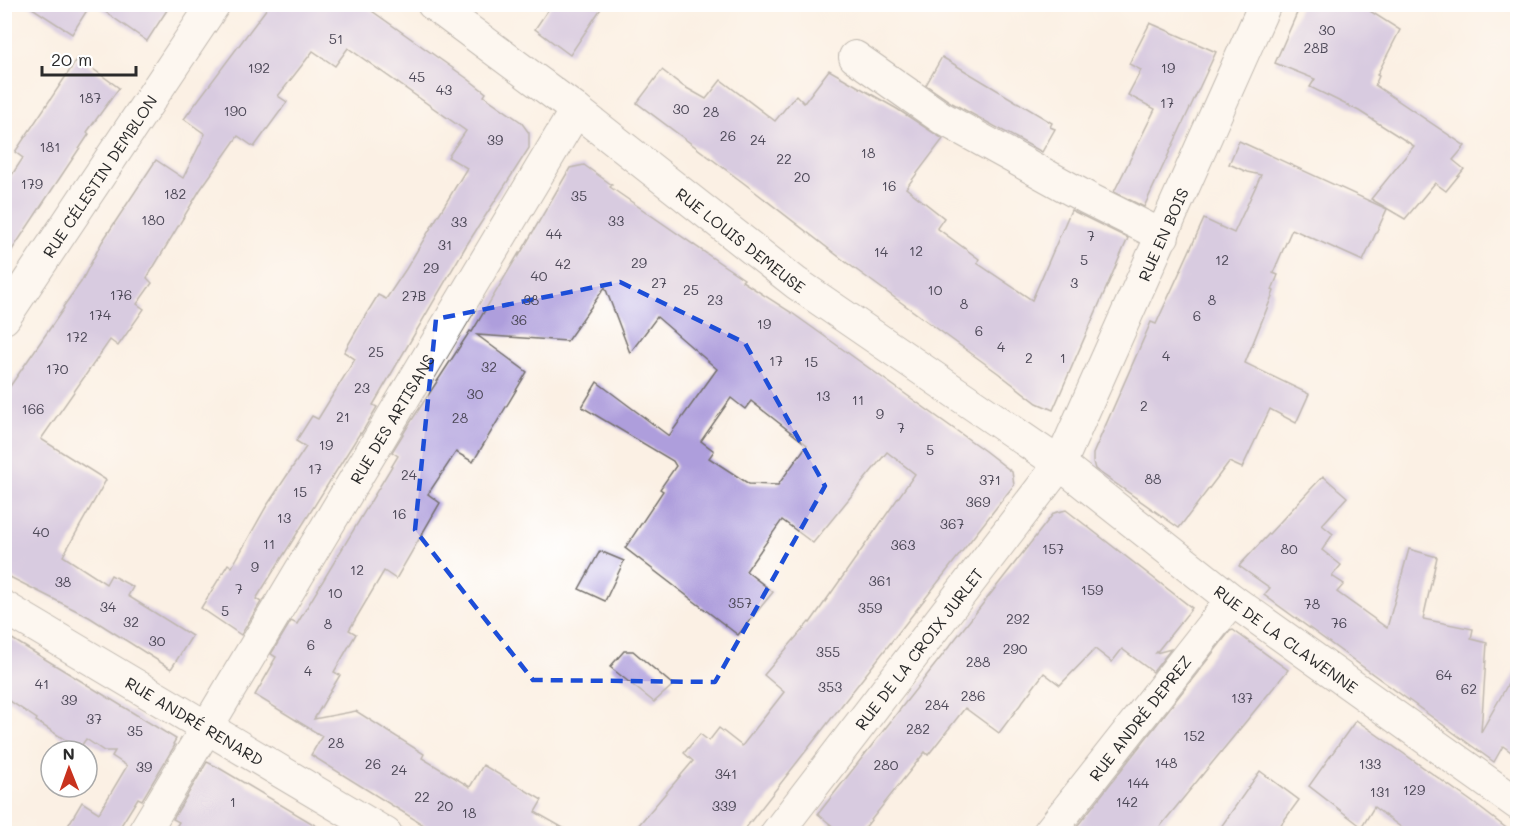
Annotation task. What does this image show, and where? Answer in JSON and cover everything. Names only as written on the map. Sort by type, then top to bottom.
[{"type":"street","name":"RUE CÉLESTIN DEMBLON","points":[[4,318],[214,4]]},
{"type":"street","name":"RUE LOUIS DEMEUSE","points":[[433,4],[576,110],[796,283],[1060,464]]},
{"type":"street","name":"RUE EN BOIS","points":[[1060,464],[1265,4]]},
{"type":"street","points":[[855,57],[942,118],[1087,198],[1163,236]]},
{"type":"street","name":"RUE DES ARTISANS","points":[[144,834],[576,110]]},
{"type":"street","name":"RUE DE LA CLAWENNE","points":[[1060,464],[1232,600],[1518,804]]},
{"type":"street","name":"RUE DE LA CROIX JURLET","points":[[776,834],[1060,464]]},
{"type":"street","name":"RUE ANDRÉ DEPREZ","points":[[1048,834],[1232,600]]},
{"type":"street","name":"RUE ANDRÉ RENARD","points":[[4,607],[386,834]]},
{"type":"highlighted area","points":[[620,282],[745,343],[825,486],[715,682],[533,680],[415,530],[436,319]]},
{"type":"building","points":[[26,4],[91,4],[72,34]]},
{"type":"building","points":[[94,4],[171,4],[147,41]]},
{"type":"building","points":[[270,4],[362,4],[468,79],[486,93],[484,96],[521,122],[529,133],[529,148],[466,246],[373,405],[377,407],[361,434],[256,599],[261,602],[241,635],[201,608],[228,564],[232,567],[266,507],[306,447],[296,441],[312,416],[318,419],[355,359],[344,352],[362,321],[378,295],[386,299],[467,168],[448,157],[466,131],[348,48],[335,66],[313,51],[278,96],[287,102],[254,147],[238,136],[200,190],[147,278],[152,283],[137,304],[144,309],[118,346],[110,340],[41,439],[106,480],[63,556],[106,584],[111,575],[133,587],[128,596],[192,636],[171,669],[89,617],[4,574],[4,395],[81,282],[102,242],[156,160],[183,178],[205,134],[184,119]]},
{"type":"building","points":[[552,4],[604,4],[570,55],[535,29]]},
{"type":"building","points":[[1301,4],[1359,4],[1400,30],[1377,75],[1379,76],[1375,85],[1465,146],[1453,160],[1464,169],[1446,191],[1435,183],[1405,219],[1371,199],[1414,146],[1359,111],[1310,87],[1315,79],[1275,63]]},
{"type":"building","points":[[1150,23],[1216,52],[1144,207],[1114,192],[1155,109],[1128,95],[1141,70],[1129,64]]},
{"type":"building","points":[[942,57],[1052,123],[1050,127],[1055,129],[1042,152],[952,103],[926,85]]},
{"type":"building","points":[[78,58],[119,88],[87,132],[89,134],[4,262],[4,187],[23,158],[15,152]]},
{"type":"building","points":[[662,70],[683,86],[706,99],[721,80],[775,121],[796,95],[804,103],[829,70],[897,109],[943,139],[906,188],[944,218],[937,228],[979,259],[977,263],[1032,300],[1071,210],[1128,238],[1053,410],[1037,403],[847,263],[637,103]]},
{"type":"building","points":[[1239,141],[1387,209],[1363,261],[1292,229],[1273,273],[1278,275],[1272,290],[1274,291],[1245,363],[1309,394],[1296,423],[1270,409],[1242,468],[1229,462],[1179,528],[1095,469],[1093,454],[1151,322],[1156,324],[1204,219],[1234,233],[1261,175],[1229,164]]},
{"type":"building","points":[[584,165],[612,185],[610,187],[744,279],[742,281],[792,313],[1012,472],[1014,485],[741,834],[631,834],[693,761],[684,753],[700,734],[709,741],[719,728],[742,746],[784,692],[764,675],[810,623],[915,474],[887,452],[813,543],[782,520],[746,571],[773,592],[738,635],[625,548],[663,491],[660,489],[676,466],[673,461],[582,407],[597,382],[669,436],[717,369],[657,317],[630,353],[605,287],[567,341],[477,335],[527,372],[473,462],[456,452],[428,494],[440,503],[396,579],[384,571],[349,630],[356,634],[334,672],[340,675],[314,719],[356,711],[424,754],[422,758],[470,787],[483,765],[542,800],[535,812],[574,834],[438,834],[311,755],[322,736],[255,695],[276,657],[271,654],[291,621],[297,624],[398,456],[392,452],[470,331],[472,332],[570,168]],"holes":[[[731,398],[745,409],[751,401],[807,445],[778,485],[749,484],[709,458],[714,451],[701,441]]]},
{"type":"building","points":[[1323,476],[1347,497],[1322,525],[1333,534],[1322,550],[1341,565],[1332,576],[1344,584],[1337,592],[1387,628],[1409,549],[1437,557],[1423,619],[1473,629],[1471,639],[1487,643],[1481,732],[1518,666],[1518,757],[1503,746],[1494,762],[1264,595],[1270,588],[1239,566]]},
{"type":"building","points":[[1066,510],[1192,608],[1156,653],[1171,649],[1153,672],[1122,649],[1112,662],[1095,649],[1060,685],[1044,673],[999,733],[965,708],[928,755],[925,752],[860,834],[842,834],[818,814],[1054,513]]},
{"type":"building","points":[[600,551],[624,561],[605,601],[579,589]]},
{"type":"building","points":[[1233,630],[1288,670],[1154,834],[1071,834],[1230,631]]},
{"type":"building","points":[[4,634],[176,739],[173,744],[175,745],[142,800],[138,798],[120,827],[126,831],[125,834],[63,834],[82,802],[99,813],[127,766],[112,756],[115,751],[104,751],[99,748],[99,739],[64,739],[4,697]]},
{"type":"building","points":[[624,651],[633,651],[673,685],[654,702],[610,667]]},
{"type":"building","points":[[1356,720],[1514,834],[1410,834],[1374,807],[1362,827],[1309,786]]},
{"type":"building","points":[[207,762],[330,834],[172,834],[179,822],[173,819]]},
{"type":"building","points":[[1260,771],[1299,800],[1274,834],[1216,834]]}]
